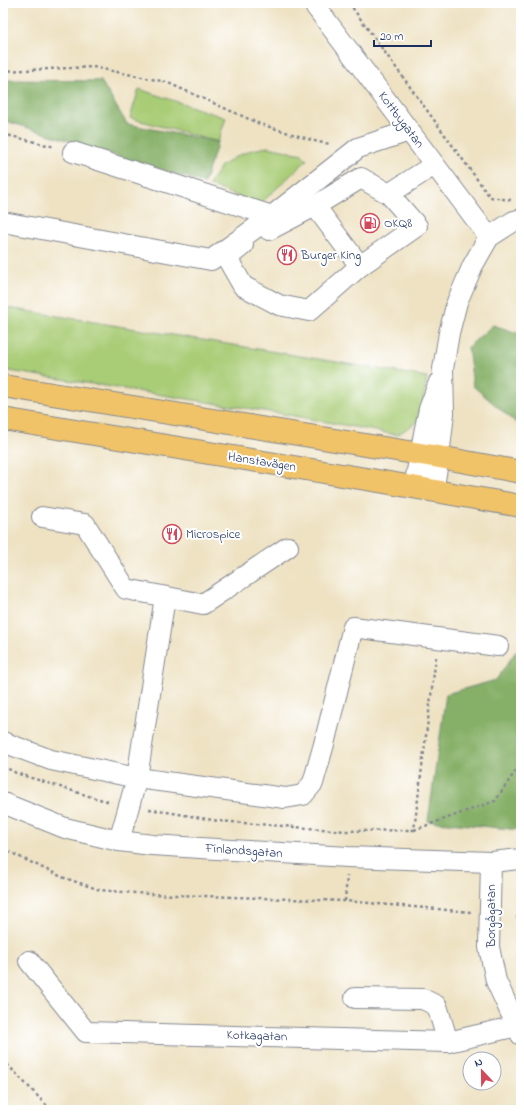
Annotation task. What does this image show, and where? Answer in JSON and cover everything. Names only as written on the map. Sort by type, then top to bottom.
[{"type":"main road","points":[[3,386],[521,472]]},
{"type":"main road","name":"Hanstavägen","points":[[3,420],[521,506]]},
{"type":"street","name":"Kottbygatan","points":[[313,3],[489,237]]},
{"type":"street","points":[[3,222],[211,260],[272,216],[358,148],[409,131]]},
{"type":"street","points":[[73,152],[272,216]]},
{"type":"street","points":[[389,194],[434,165]]},
{"type":"street","points":[[361,178],[389,194],[417,226],[360,266],[309,311],[279,305],[243,286],[227,258],[250,240],[315,206],[361,178]]},
{"type":"street","points":[[315,206],[360,266]]},
{"type":"street","points":[[424,489],[430,456],[444,413],[444,369],[449,333],[458,302],[473,265],[489,237],[514,221],[517,210]]},
{"type":"street","points":[[42,517],[85,524],[126,589],[203,604],[288,547]]},
{"type":"street","points":[[119,841],[137,778],[164,596]]},
{"type":"street","points":[[3,743],[51,760],[137,778],[285,798],[303,795],[313,783],[353,627],[498,646]]},
{"type":"street","name":"Finlandsgatan","points":[[3,803],[65,828],[119,841],[152,845],[348,857],[491,862],[521,859]]},
{"type":"street","name":"Finlandsgatan","points":[[491,862],[521,869]]},
{"type":"street","name":"Borgågatan","points":[[491,862],[489,947],[496,981],[519,1031]]},
{"type":"street","name":"Kotkagatan","points":[[29,961],[86,1032],[448,1042],[519,1031]]},
{"type":"street","points":[[355,998],[423,999],[437,1006],[448,1042]]},
{"type":"path","points":[[349,3],[490,197],[517,210]]},
{"type":"path","points":[[3,71],[93,68],[166,82],[260,124],[318,142],[358,148]]},
{"type":"path","points":[[3,134],[73,152]]},
{"type":"path","points":[[414,830],[495,801],[521,763]]},
{"type":"path","points":[[3,766],[16,773],[95,798],[128,806]]},
{"type":"path","points":[[3,849],[62,877],[100,890],[148,894],[345,901],[473,912]]},
{"type":"path","points":[[516,917],[521,918]]},
{"type":"path","points":[[3,1060],[51,1110]]},
{"type":"green space","points":[[3,80],[101,81],[127,124],[218,142],[204,183],[3,120]]},
{"type":"green space","points":[[139,89],[226,118],[218,142],[130,118]]},
{"type":"green space","points":[[268,147],[302,154],[307,160],[259,205],[209,185],[221,166],[237,156],[252,150]]},
{"type":"green space","points":[[3,307],[427,377],[420,420],[397,435],[289,415],[3,370]]},
{"type":"green space","points":[[493,325],[521,334],[521,427],[473,386],[468,347]]},
{"type":"green space","points":[[521,644],[521,830],[428,821],[446,694],[496,680]]},
{"type":"place","name":"OKQ8","points":[[370,223]]},
{"type":"place","name":"Burger King","points":[[287,255]]},
{"type":"place","name":"Microspice","points":[[172,534]]}]
